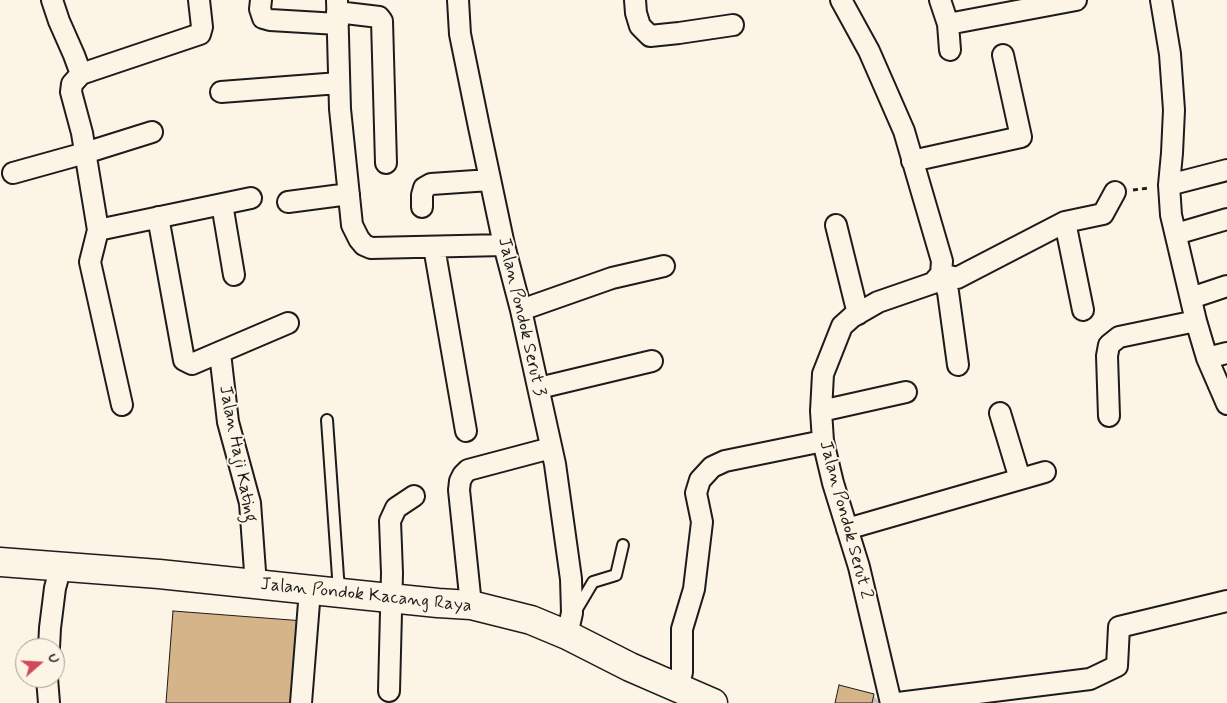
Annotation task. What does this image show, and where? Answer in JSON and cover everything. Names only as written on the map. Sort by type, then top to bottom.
[{"type":"main road","name":"Jalan Pondok Kacang Raya","points":[[0,562],[159,574],[471,605],[531,620],[569,624],[630,667],[713,703]]},
{"type":"street","points":[[52,0],[80,74]]},
{"type":"street","points":[[122,405],[90,262],[98,230],[81,126],[71,92],[72,84],[80,74],[200,34],[202,28],[199,0]]},
{"type":"street","points":[[261,0],[260,9],[263,18],[270,20],[337,12],[379,17],[381,19],[386,163]]},
{"type":"street","name":"Jalan Pondok Serut 3","points":[[458,0],[460,34],[490,180],[555,464],[571,579],[569,624]]},
{"type":"street","points":[[635,0],[640,26],[650,36],[733,25]]},
{"type":"street","points":[[841,0],[869,51],[904,131],[942,261],[941,274],[948,292],[958,365]]},
{"type":"street","points":[[940,0],[948,24],[950,50]]},
{"type":"street","points":[[948,24],[1076,0]]},
{"type":"street","points":[[1161,0],[1170,54],[1174,110],[1169,185],[1171,215],[1196,321],[1207,358],[1227,402]]},
{"type":"street","points":[[337,12],[340,109],[352,225],[359,239],[364,245],[371,248],[504,245]]},
{"type":"street","points":[[912,161],[1021,137],[1003,55]]},
{"type":"street","points":[[221,92],[339,83]]},
{"type":"street","points":[[13,173],[152,132]]},
{"type":"street","points":[[1169,185],[1227,170]]},
{"type":"street","points":[[422,207],[424,188],[431,184],[490,180]]},
{"type":"street","points":[[941,274],[957,278],[1065,222],[1103,214],[1115,192]]},
{"type":"street","points":[[288,202],[349,194]]},
{"type":"street","points":[[98,230],[251,198]]},
{"type":"street","points":[[222,204],[234,275]]},
{"type":"street","points":[[158,217],[184,360],[192,364],[288,323]]},
{"type":"street","points":[[1176,234],[1227,219]]},
{"type":"street","points":[[1065,222],[1083,310]]},
{"type":"street","points":[[836,225],[858,314]]},
{"type":"street","points":[[434,247],[466,431]]},
{"type":"street","points":[[521,310],[612,278],[664,266]]},
{"type":"street","name":"Jalan Pondok Serut 2","points":[[891,703],[859,567],[832,483],[823,441],[820,411],[823,374],[842,326],[852,317],[878,302],[933,283],[941,274]]},
{"type":"street","points":[[1191,298],[1227,286]]},
{"type":"street","points":[[1109,416],[1107,356],[1109,344],[1119,337],[1196,321]]},
{"type":"street","points":[[1207,358],[1227,352]]},
{"type":"street","name":"Jalan Haji Kating","points":[[220,353],[228,422],[250,503],[256,585]]},
{"type":"street","points":[[538,388],[652,361]]},
{"type":"street","points":[[820,411],[906,392]]},
{"type":"street","points":[[1000,413],[1020,479]]},
{"type":"street","points":[[678,688],[682,672],[682,629],[694,589],[702,522],[696,493],[700,480],[712,467],[725,461],[823,441]]},
{"type":"street","points":[[471,605],[459,490],[463,475],[468,470],[552,448]]},
{"type":"street","points":[[847,529],[1045,472]]},
{"type":"street","points":[[389,691],[392,573],[390,521],[396,508],[414,496]]},
{"type":"street","points":[[50,638],[55,588],[61,566]]},
{"type":"street","points":[[301,703],[310,590]]},
{"type":"street","points":[[898,703],[1090,679],[1116,666],[1119,627],[1227,601]]},
{"type":"street","points":[[48,688],[49,703]]},
{"type":"lane","points":[[327,420],[338,577],[341,593]]},
{"type":"lane","points":[[569,624],[593,582],[616,575],[623,545]]},
{"type":"path","points":[[1115,192],[1169,185]]},
{"type":"building","points":[[173,611],[304,621],[298,703],[166,703]]},
{"type":"building","points":[[839,685],[874,694],[872,703],[835,703]]}]
